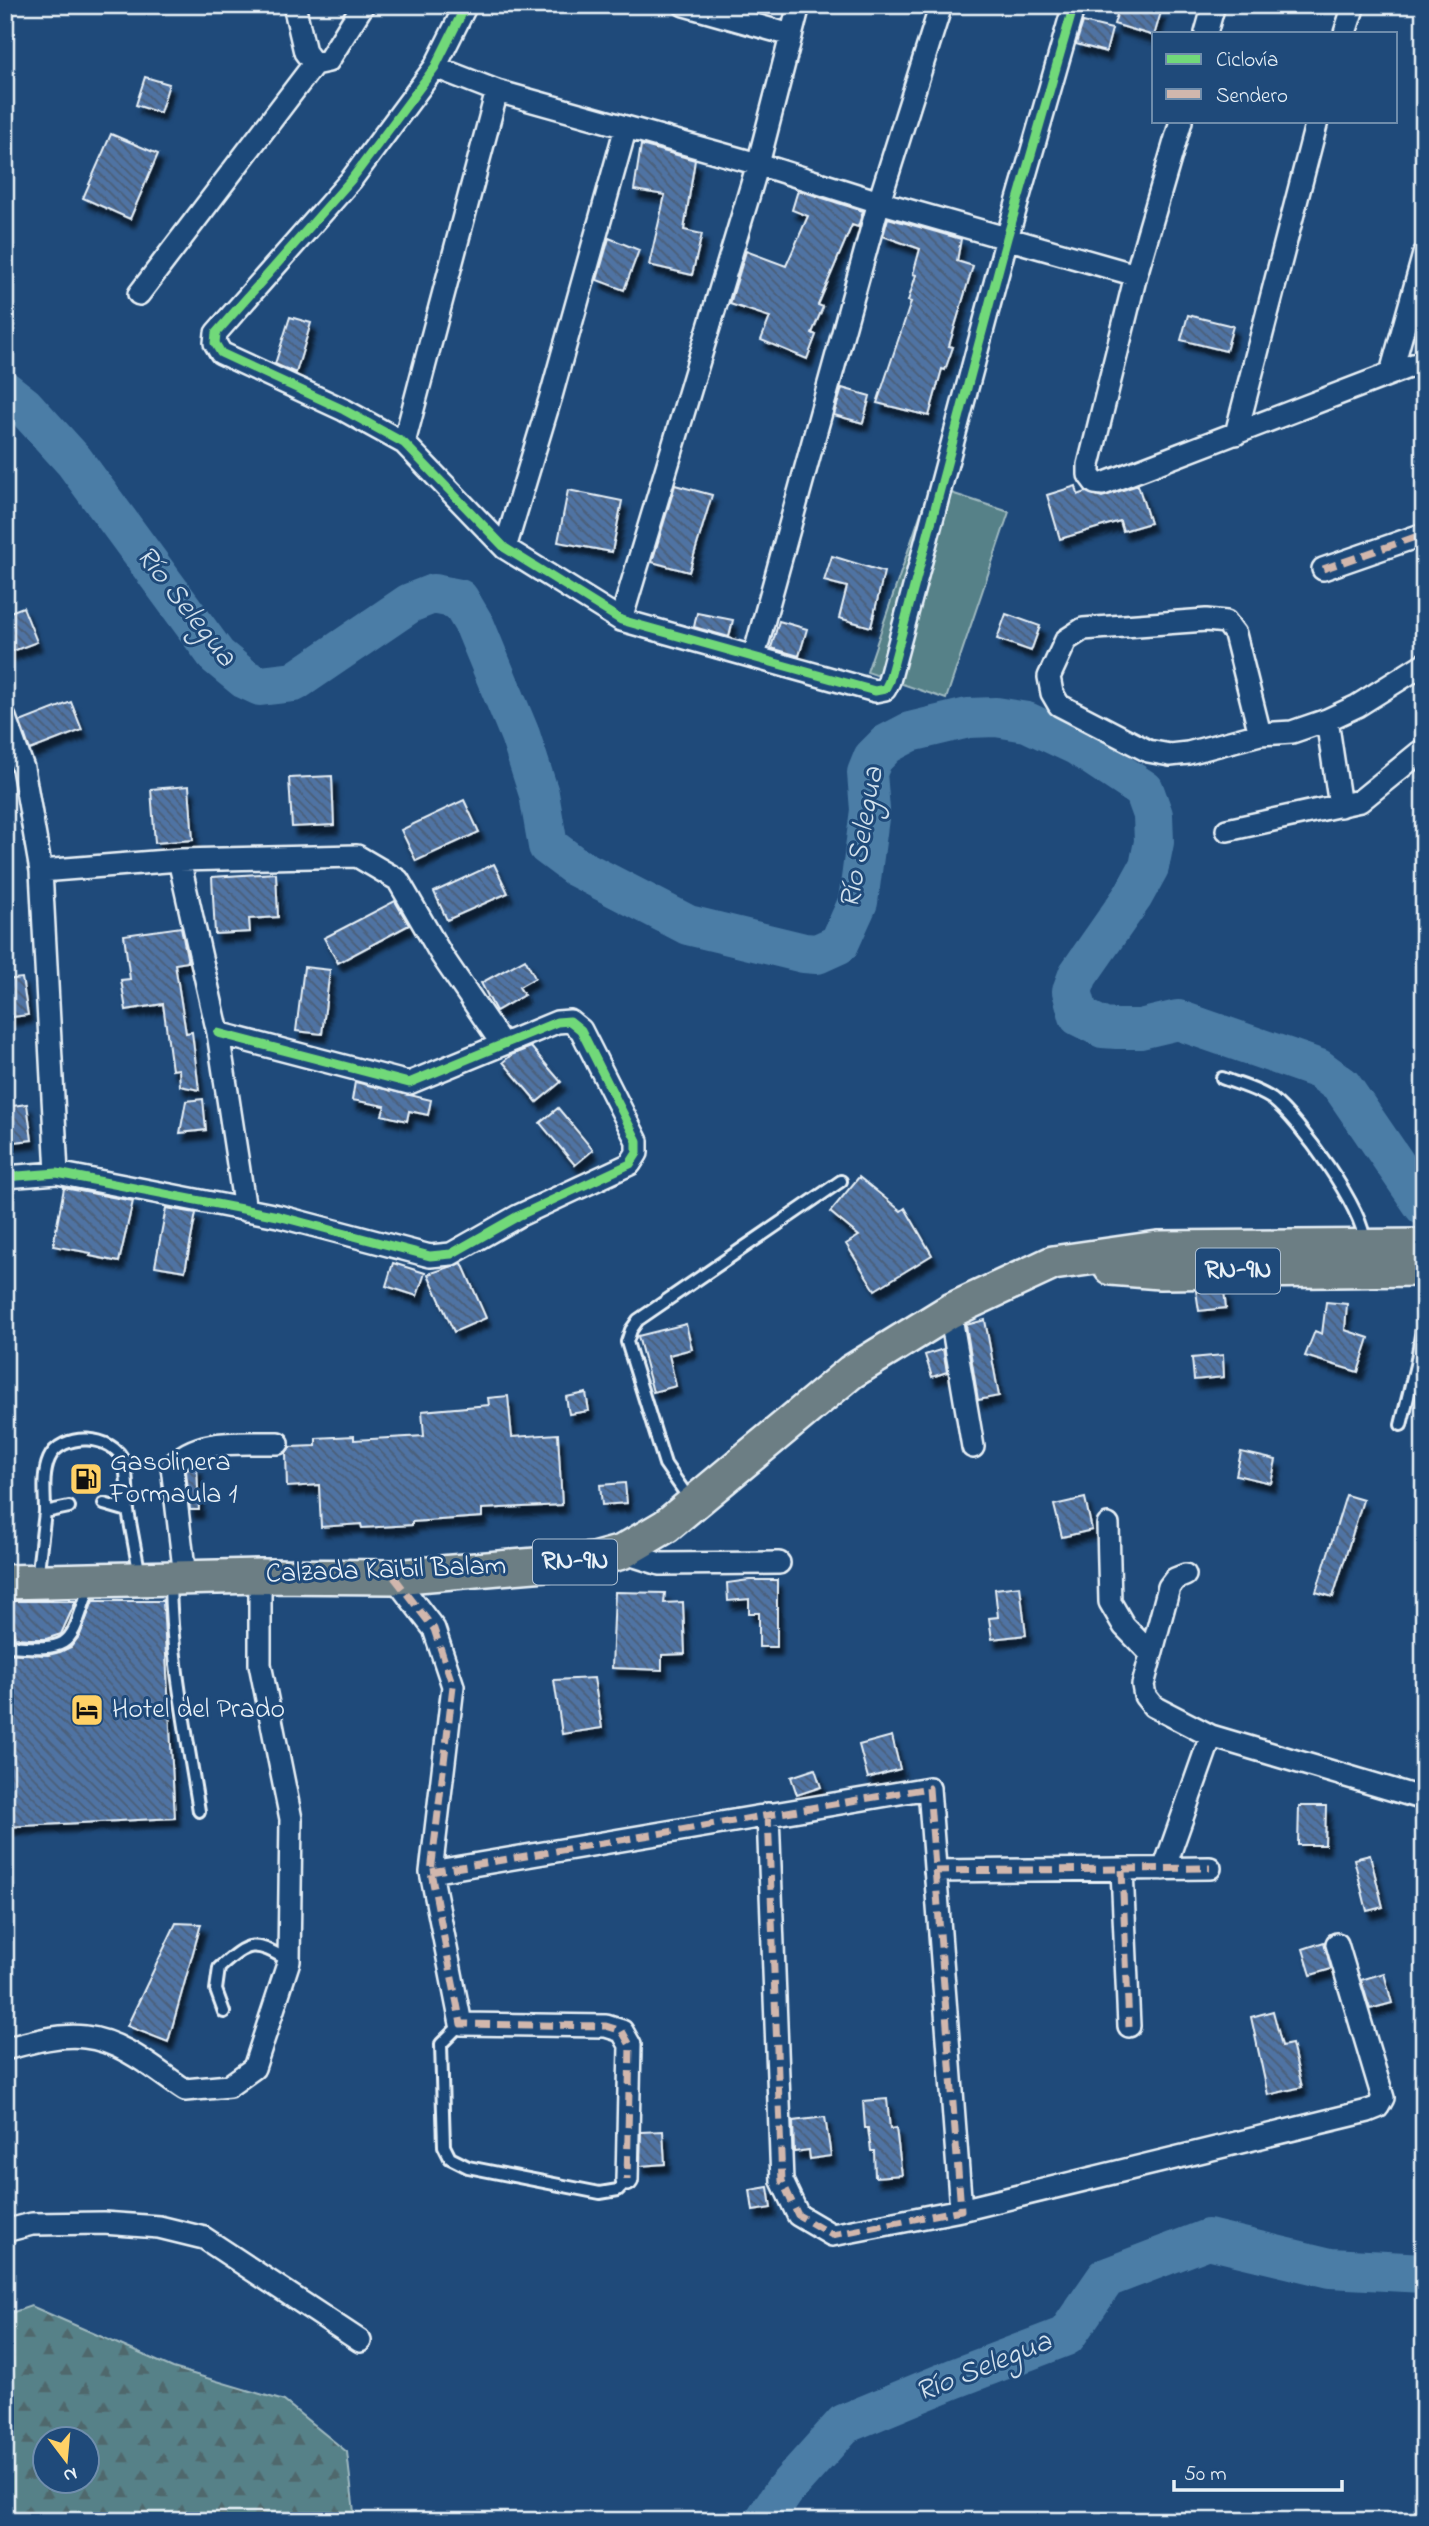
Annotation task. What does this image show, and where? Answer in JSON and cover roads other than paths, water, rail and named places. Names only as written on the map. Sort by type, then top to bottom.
[{"type":"main road","name":"Calzada Kaibil Balam","points":[[21,1581],[260,1576],[394,1577],[593,1560],[622,1552],[666,1526],[851,1372],[950,1311],[1053,1263],[1158,1248],[1365,1246],[1418,1253]]},
{"type":"main road","name":"Calzada Kaibil Balam","points":[[1053,1263],[1160,1272],[1418,1253]]},
{"type":"street","points":[[294,5],[305,52],[314,64]]},
{"type":"street","points":[[139,294],[314,64],[328,61],[362,5]]},
{"type":"street","points":[[466,5],[435,66],[351,180],[216,333],[215,343],[221,353],[229,358],[344,410],[404,443],[505,548],[621,620],[875,691],[885,689],[1007,239],[1074,5]]},
{"type":"street","points":[[684,5],[791,35]]},
{"type":"street","points":[[621,620],[758,164],[799,5]]},
{"type":"street","points":[[754,656],[879,202],[941,5]]},
{"type":"street","points":[[1206,32],[1214,5]]},
{"type":"street","points":[[1345,32],[1354,5]]},
{"type":"street","points":[[435,66],[497,91],[1136,275]]},
{"type":"street","points":[[404,443],[497,91]]},
{"type":"street","points":[[1181,122],[1136,275],[1089,465],[1089,475],[1095,483],[1103,484],[1424,361]]},
{"type":"street","points":[[1236,434],[1317,122]]},
{"type":"street","points":[[505,548],[551,396],[626,127]]},
{"type":"street","points":[[1391,373],[1424,254]]},
{"type":"street","points":[[1323,569],[1424,534]]},
{"type":"street","points":[[1261,734],[1235,634],[1226,622],[1206,620],[1083,629],[1066,640],[1049,677],[1052,693],[1059,705],[1148,751],[1170,755],[1261,734],[1292,732],[1327,720],[1357,706],[1424,664]]},
{"type":"street","points":[[5,718],[23,768],[41,871],[57,1173]]},
{"type":"street","points":[[1327,720],[1340,806]]},
{"type":"street","points":[[1227,830],[1360,802],[1420,752]]},
{"type":"street","points":[[41,871],[179,860],[357,856],[398,880],[442,956],[502,1044]]},
{"type":"street","points":[[179,860],[218,1033],[245,1210]]},
{"type":"street","points":[[5,1177],[57,1173],[245,1210],[430,1256],[452,1254],[518,1216],[630,1164],[637,1153],[638,1141],[581,1030],[570,1021],[557,1022],[409,1083],[218,1033]]},
{"type":"street","points":[[950,1311],[974,1447]]},
{"type":"street","points":[[165,1578],[173,1466],[181,1457],[202,1446],[278,1443]]},
{"type":"street","points":[[1108,1524],[1110,1602],[1124,1626],[1151,1654]]},
{"type":"street","points":[[622,1552],[660,1564],[779,1563]]},
{"type":"street","points":[[1185,1575],[1175,1579],[1169,1587],[1143,1685],[1145,1696],[1153,1706],[1211,1736],[1424,1799]]},
{"type":"street","points":[[5,2049],[46,2038],[86,2037],[124,2049],[185,2090],[229,2086],[254,2068],[289,1961],[291,1819],[260,1664],[260,1576]]},
{"type":"street","points":[[394,1577],[434,1629],[453,1686],[431,1872],[461,2024],[606,2026],[622,2031],[630,2045],[627,2180]]},
{"type":"street","points":[[1164,1869],[1211,1736]]},
{"type":"street","points":[[431,1872],[929,1788],[961,2210]]},
{"type":"street","points":[[768,1814],[782,2181],[798,2215],[832,2235],[961,2210],[1378,2107],[1383,2098],[1337,1944]]},
{"type":"street","points":[[935,1871],[1210,1868]]},
{"type":"street","points":[[1122,1870],[1129,2026]]},
{"type":"street","points":[[5,2231],[32,2224],[103,2223],[159,2227],[204,2238],[360,2341]]},
{"type":"lane","points":[[1222,1078],[1268,1096],[1291,1115],[1337,1181],[1364,1233],[1365,1246]]},
{"type":"lane","points":[[693,1505],[665,1464],[627,1342],[631,1330],[638,1320],[841,1181]]},
{"type":"lane","points":[[1401,1425],[1416,1365],[1424,1317]]},
{"type":"lane","points":[[21,1581],[45,1513],[45,1475],[50,1457],[59,1445],[72,1440],[106,1442],[117,1450],[124,1463],[128,1511],[165,1578],[181,1703],[199,1811]]},
{"type":"lane","points":[[104,1504],[128,1511]]},
{"type":"lane","points":[[45,1513],[69,1507]]},
{"type":"lane","points":[[5,1630],[7,1646],[56,1647],[67,1641],[73,1633],[92,1579]]},
{"type":"lane","points":[[224,2012],[216,1990],[219,1968],[237,1951],[255,1945],[269,1949],[289,1961]]},
{"type":"lane","points":[[461,2024],[441,2045],[443,2146],[450,2158],[468,2167],[600,2193],[618,2190],[627,2180]]},
{"type":"waterway","name":"Río Selegua","points":[[5,391],[24,406],[74,461],[217,656],[245,679],[260,686],[294,682],[410,603],[433,594],[459,599],[475,626],[520,735],[539,794],[548,846],[576,867],[688,925],[804,953],[817,954],[839,944],[858,902],[870,810],[867,773],[873,758],[887,744],[910,732],[968,718],[996,717],[1027,722],[1078,746],[1144,790],[1153,815],[1154,842],[1149,867],[1133,896],[1078,975],[1072,991],[1079,1016],[1103,1028],[1117,1029],[1140,1029],[1178,1020],[1319,1069],[1342,1086],[1424,1206]]},
{"type":"waterway","name":"Río Selegua","points":[[764,2521],[784,2491],[844,2424],[1066,2336],[1106,2278],[1208,2239],[1330,2268],[1424,2273]]},
{"type":"place","name":"Gasolinera Formaula 1","points":[[86,1479]]},
{"type":"place","name":"Hotel del Prado","points":[[87,1710]]}]
